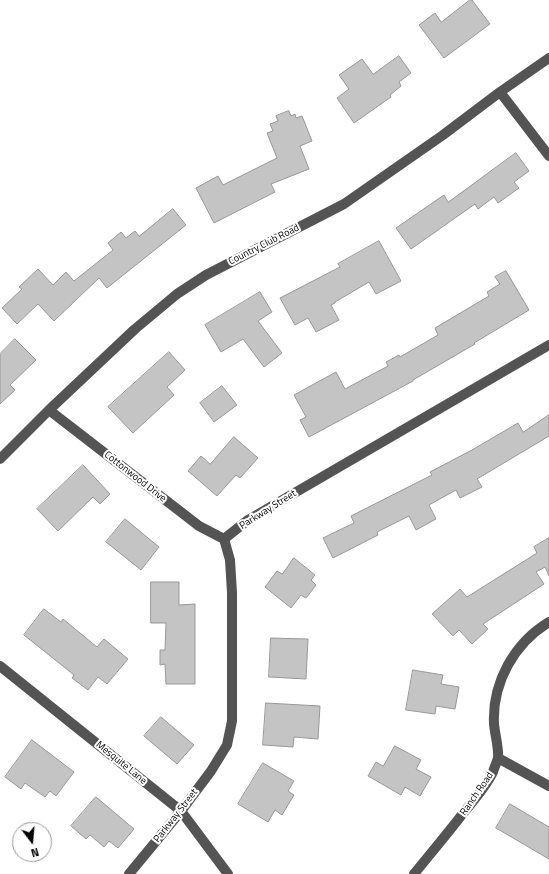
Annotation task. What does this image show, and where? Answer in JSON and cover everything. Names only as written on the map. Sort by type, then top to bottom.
[{"type":"street","name":"Country Club Road","points":[[0,459],[49,410],[135,329],[177,294],[206,275],[344,204],[443,135],[500,92],[549,58]]},
{"type":"street","points":[[500,92],[549,156]]},
{"type":"street","name":"Parkway Street","points":[[129,874],[181,811],[211,771],[227,745],[232,721],[232,593],[230,560],[224,539],[248,520],[549,345]]},
{"type":"street","name":"Cottonwood Drive","points":[[49,410],[199,526],[224,539]]},
{"type":"street","name":"Ranch Road","points":[[414,874],[480,792],[492,774],[498,758],[494,723],[496,698],[500,682],[506,668],[523,643],[549,622]]},
{"type":"street","name":"Mesquite Lane","points":[[0,666],[181,811],[228,874]]},
{"type":"street","points":[[498,758],[549,786]]},
{"type":"building","points":[[472,0],[490,24],[444,58],[419,25],[435,13],[441,22]]},
{"type":"building","points":[[399,56],[411,73],[399,82],[401,86],[390,95],[391,97],[354,123],[337,98],[349,89],[339,75],[362,59],[373,74]]},
{"type":"building","points":[[289,111],[291,116],[295,114],[296,118],[302,116],[312,141],[300,146],[309,169],[271,184],[275,192],[214,223],[196,188],[218,176],[223,185],[277,158],[267,133],[273,131],[270,124],[278,121],[276,116]]},
{"type":"building","points":[[516,153],[529,171],[514,182],[519,188],[498,203],[494,197],[478,209],[475,204],[411,249],[396,228],[444,195],[448,202]]},
{"type":"building","points":[[173,209],[186,225],[107,288],[99,278],[54,321],[38,304],[17,324],[2,308],[22,289],[19,287],[38,269],[53,285],[66,272],[74,281],[113,250],[108,243],[121,232],[126,238],[135,231],[139,236]]},
{"type":"building","points":[[379,241],[401,281],[376,294],[369,282],[335,302],[331,305],[339,320],[316,332],[308,318],[295,325],[280,298],[340,267],[338,264]]},
{"type":"building","points":[[506,271],[529,310],[413,381],[309,437],[300,420],[306,417],[294,395],[336,372],[345,389],[388,366],[386,362],[399,355],[400,357],[438,335],[435,328],[489,296],[487,292],[500,284],[495,277]]},
{"type":"building","points":[[260,292],[272,312],[258,321],[282,353],[264,367],[243,339],[221,352],[205,325]]},
{"type":"building","points":[[15,339],[36,360],[10,385],[15,390],[0,404],[0,354]]},
{"type":"building","points":[[169,352],[185,370],[167,387],[174,395],[133,433],[108,407]]},
{"type":"building","points":[[222,386],[237,405],[214,422],[200,403]]},
{"type":"building","points":[[549,415],[549,436],[477,479],[482,487],[460,498],[456,490],[429,505],[436,519],[416,530],[409,516],[377,532],[378,535],[333,558],[323,538],[354,523],[351,516],[432,475],[430,472],[472,450],[518,423],[523,432]]},
{"type":"building","points":[[234,437],[258,458],[240,478],[236,475],[217,496],[188,471],[201,456],[210,464]]},
{"type":"building","points":[[83,465],[110,494],[100,504],[93,497],[58,531],[37,509]]},
{"type":"building","points":[[125,519],[159,547],[141,570],[106,542]]},
{"type":"building","points":[[549,538],[549,576],[545,567],[536,572],[544,584],[483,624],[488,629],[472,644],[459,630],[453,636],[432,614],[460,589],[467,597],[537,553],[534,547]]},
{"type":"building","points":[[294,558],[315,575],[311,580],[316,585],[306,598],[301,595],[291,608],[265,587],[277,571],[282,574]]},
{"type":"building","points":[[151,582],[179,582],[179,605],[195,604],[195,684],[166,684],[165,664],[160,665],[160,650],[165,650],[166,623],[151,623]]},
{"type":"building","points":[[44,609],[61,622],[63,619],[97,647],[104,639],[128,659],[107,684],[98,677],[88,690],[72,678],[74,675],[24,635]]},
{"type":"building","points":[[271,638],[308,639],[306,679],[269,677]]},
{"type":"building","points":[[413,670],[443,675],[441,684],[459,687],[455,709],[436,706],[435,714],[406,710]]},
{"type":"building","points":[[266,703],[320,706],[318,739],[294,737],[293,747],[263,745]]},
{"type":"building","points":[[161,717],[194,745],[177,764],[144,736]]},
{"type":"building","points":[[32,740],[74,772],[56,796],[50,791],[45,797],[25,783],[21,789],[5,777]]},
{"type":"building","points":[[395,746],[421,760],[416,769],[431,777],[420,796],[405,787],[401,795],[368,776],[376,762],[383,766]]},
{"type":"building","points":[[263,763],[294,781],[288,791],[294,795],[282,815],[275,810],[268,822],[238,804]]},
{"type":"building","points":[[96,797],[134,829],[118,848],[109,841],[104,847],[90,835],[86,839],[71,826]]},
{"type":"building","points":[[510,804],[549,827],[549,859],[496,828]]}]
